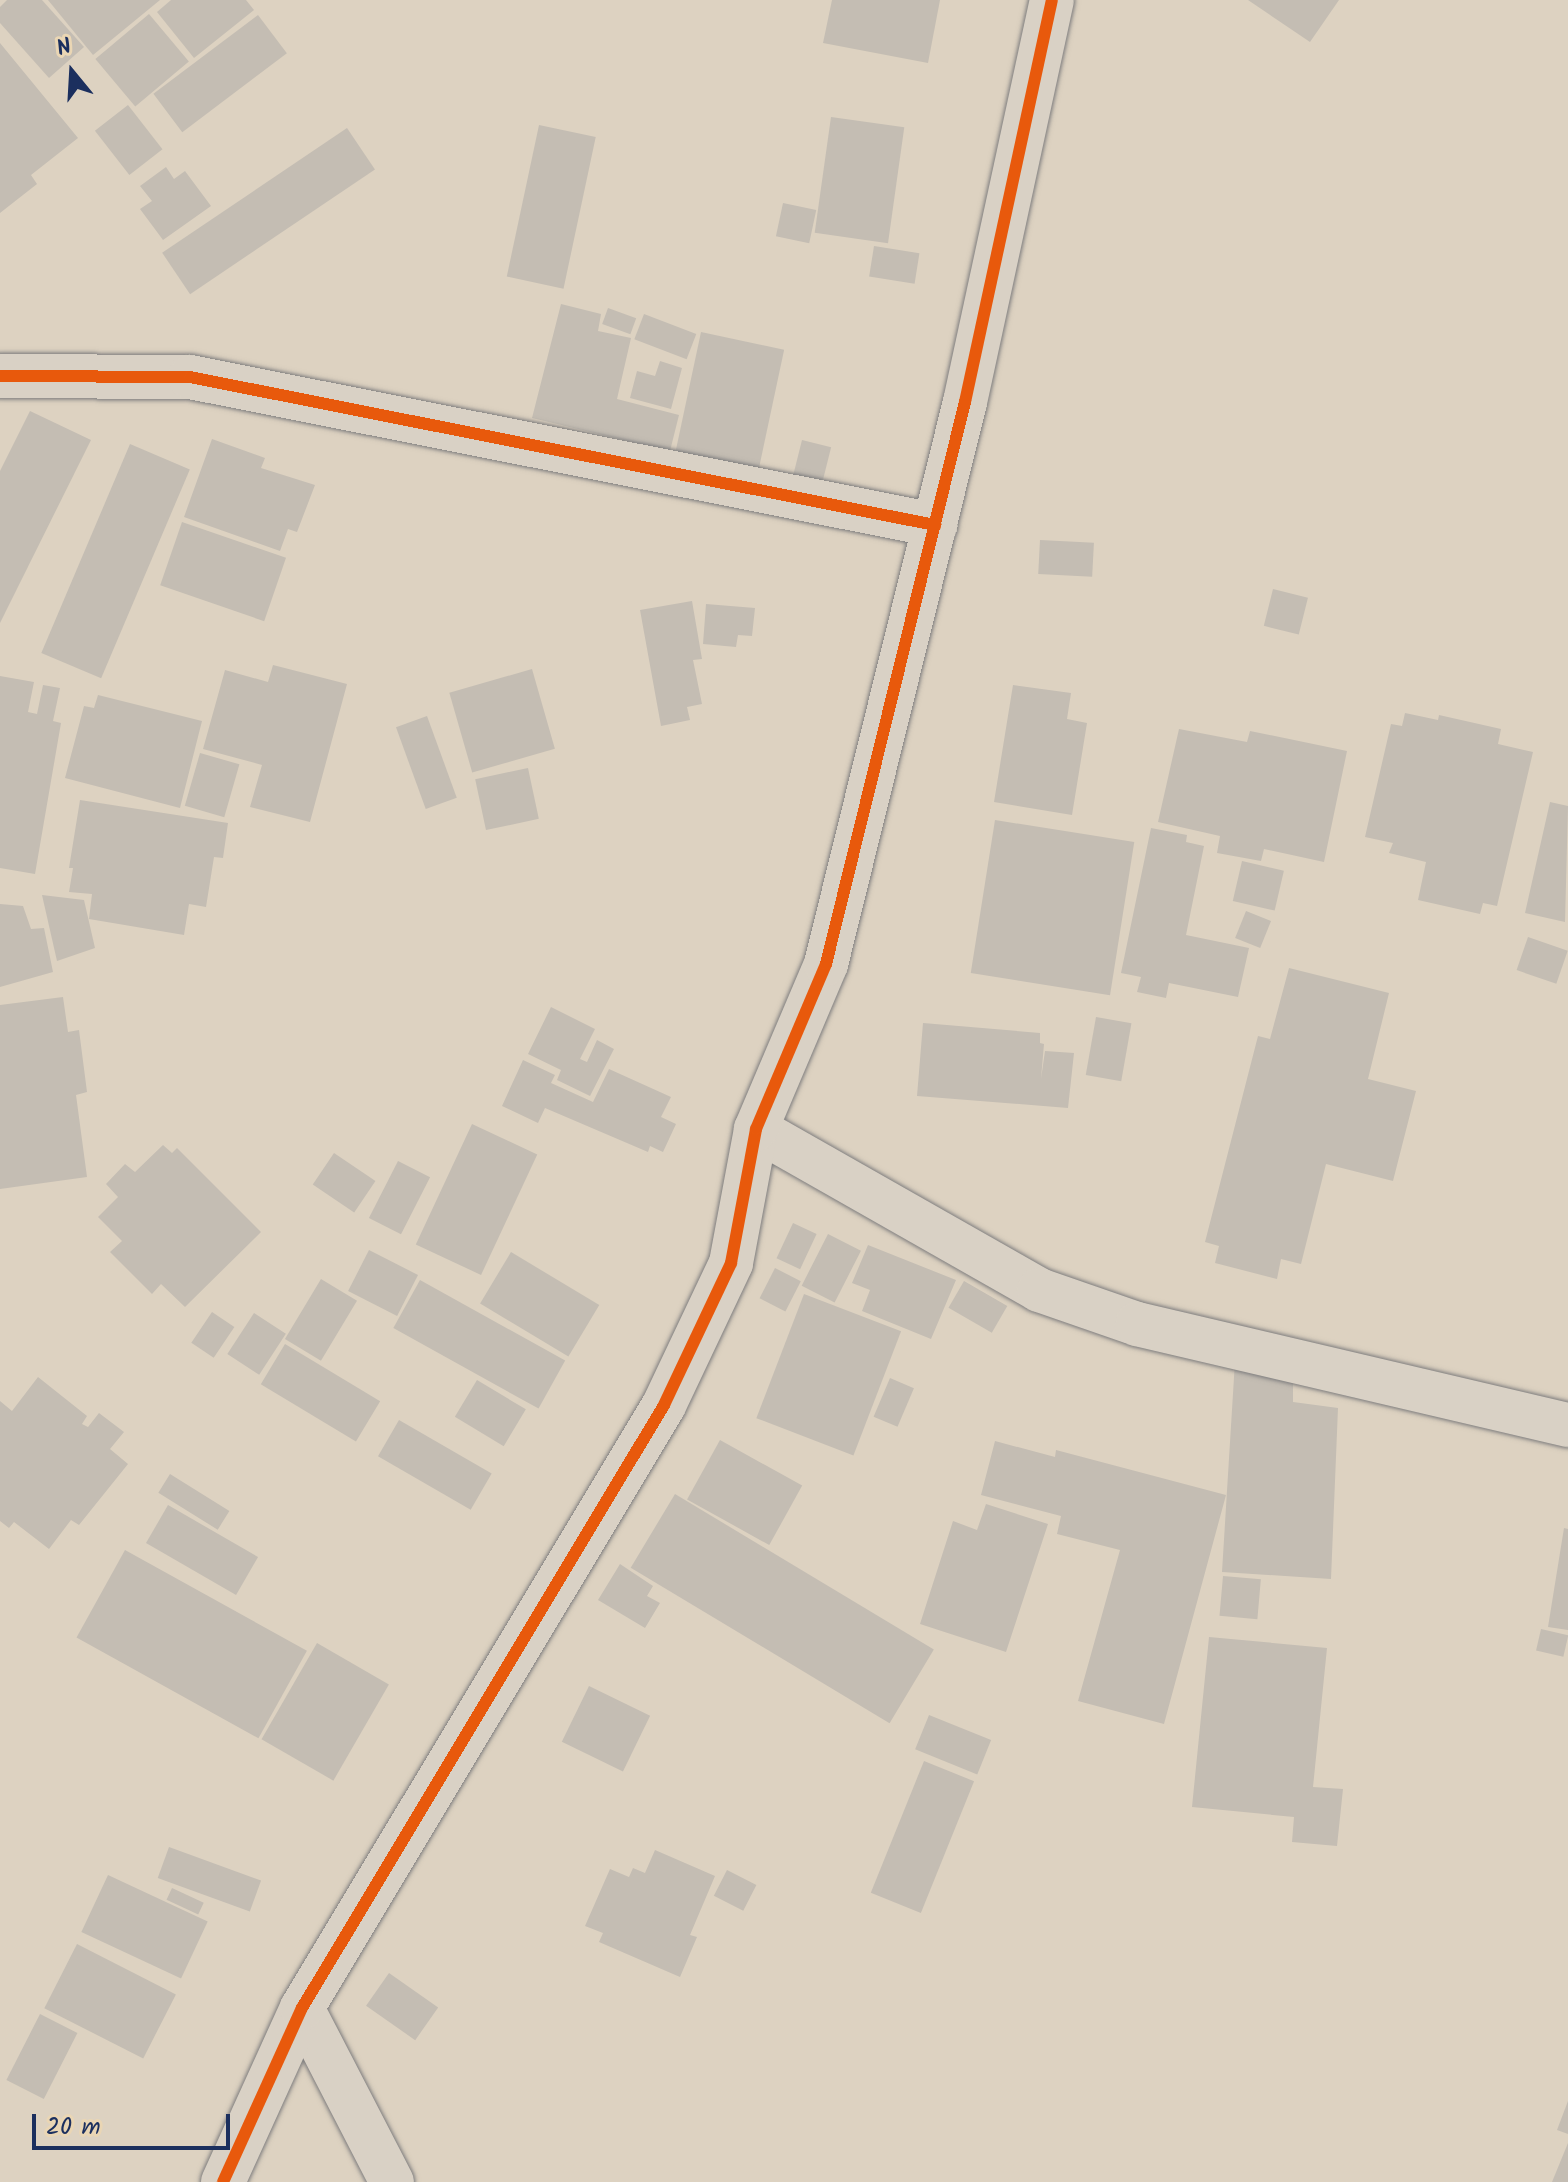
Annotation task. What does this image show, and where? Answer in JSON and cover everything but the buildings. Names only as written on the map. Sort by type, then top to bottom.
[{"type":"street","points":[[223,2182],[302,2008],[664,1405],[731,1263],[756,1129],[826,964],[965,402],[1052,0]]},
{"type":"street","points":[[0,376],[190,377],[935,525]]},
{"type":"street","points":[[756,1129],[1039,1290],[1137,1324],[1568,1425]]},
{"type":"street","points":[[302,2008],[392,2182]]},
{"type":"cycle path","points":[[223,2182],[302,2008],[664,1405],[731,1263],[756,1129],[826,964],[965,402],[1052,0]]},
{"type":"cycle path","points":[[0,376],[190,377],[935,525]]}]
